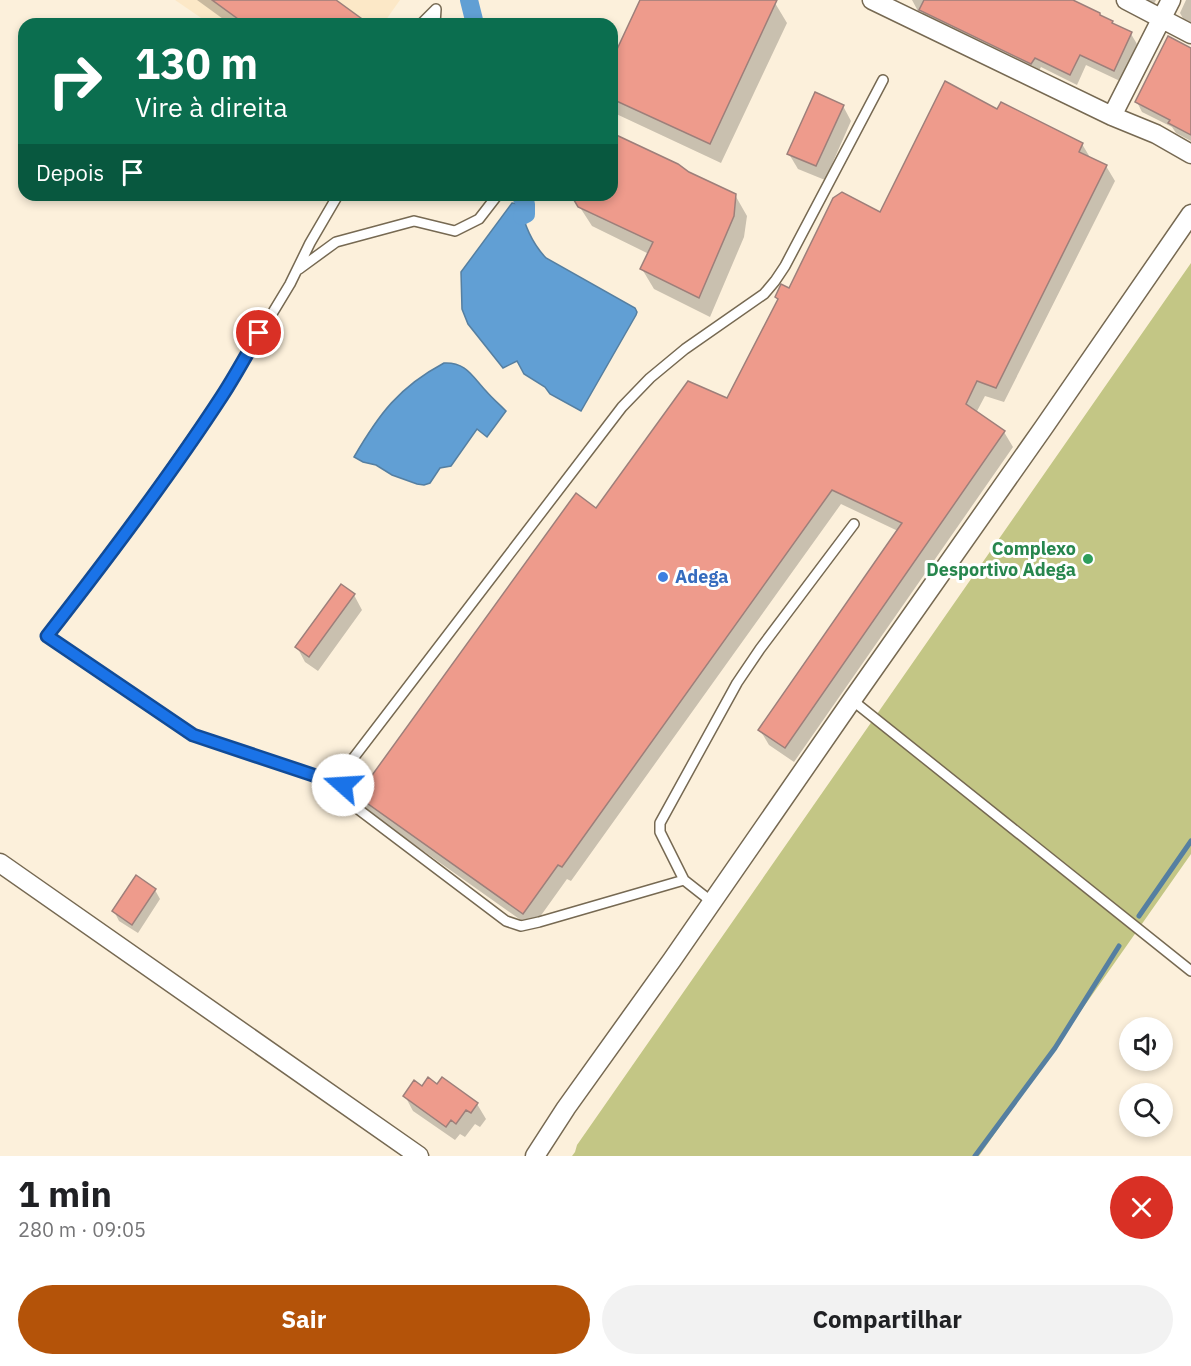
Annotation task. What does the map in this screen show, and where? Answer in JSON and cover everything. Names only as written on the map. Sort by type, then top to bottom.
[{"type":"street","points":[[1126,0],[1191,34]]},
{"type":"street","points":[[1112,116],[1171,0]]},
{"type":"street","points":[[883,2],[1112,116],[1156,134],[1191,154]]},
{"type":"street","points":[[535,1156],[566,1108],[1191,214]]},
{"type":"street","points":[[0,863],[419,1156]]},
{"type":"lane","points":[[427,18],[436,9],[435,18]]},
{"type":"lane","points":[[684,880],[521,926],[506,921],[350,803],[343,792],[345,769],[622,406],[650,378],[685,349],[764,294],[775,281],[883,80]]},
{"type":"lane","points":[[334,201],[310,243],[290,285],[223,396],[115,549],[47,636],[193,735],[343,785]]},
{"type":"lane","points":[[297,270],[336,242],[414,221],[455,231],[479,219],[493,201]]},
{"type":"lane","points":[[712,902],[684,880],[660,832],[660,823],[737,683],[855,524]]},
{"type":"lane","points":[[852,700],[1191,971]]},
{"type":"shaded area","points":[[175,0],[400,0],[387,18],[201,18]]},
{"type":"green space","name":"Complexo Desportivo Adega","points":[[1191,263],[1191,854],[979,1156],[572,1156],[577,1145]]},
{"type":"water","points":[[512,203],[519,204],[529,233],[546,258],[635,308],[637,312],[581,411],[550,394],[545,387],[524,374],[517,361],[503,368],[468,324],[462,309],[461,272]]},
{"type":"water","points":[[444,363],[463,367],[506,411],[487,437],[477,429],[451,466],[440,468],[430,483],[424,485],[392,475],[376,465],[354,457],[372,428],[402,392]]},
{"type":"building","points":[[212,0],[336,0],[361,18],[237,18]]},
{"type":"building","points":[[640,0],[777,0],[710,144],[618,102],[618,47]]},
{"type":"building","points":[[924,0],[1073,0],[1132,32],[1114,71],[1080,55],[1070,75],[1035,58],[1031,64],[919,10]]},
{"type":"building","points":[[1168,36],[1191,48],[1191,135],[1168,123],[1170,120],[1135,102]]},
{"type":"building","points":[[945,81],[997,109],[1001,102],[1083,143],[1079,152],[1107,165],[996,388],[977,381],[966,404],[1005,431],[785,748],[758,730],[902,523],[832,490],[562,867],[558,865],[523,914],[357,796],[576,493],[596,508],[688,381],[727,398],[778,299],[775,297],[781,284],[789,288],[833,198],[842,192],[880,212]]},
{"type":"building","points":[[815,92],[844,105],[816,166],[787,154]]},
{"type":"building","points":[[618,136],[736,194],[734,216],[699,298],[640,269],[653,242],[578,207],[574,201],[618,201]]},
{"type":"building","points":[[341,584],[355,594],[309,657],[295,647]]},
{"type":"building","points":[[136,875],[156,889],[132,925],[112,911]]},
{"type":"building","points":[[428,1077],[437,1084],[442,1077],[478,1103],[471,1113],[466,1110],[456,1124],[451,1120],[446,1127],[403,1096],[414,1080],[422,1086]]},
{"type":"waterway","points":[[469,0],[474,18]]},
{"type":"waterway","points":[[522,216],[526,214],[524,201]]},
{"type":"waterway","points":[[1139,916],[1191,841]]},
{"type":"waterway","points":[[975,1156],[1055,1048],[1119,946]]},
{"type":"place","name":"Complexo Desportivo Adega","points":[[1088,559]]},
{"type":"place","name":"Adega","points":[[663,577]]},
{"type":"route","points":[[259,333],[223,396],[166,478],[115,549],[47,636],[193,735],[343,785]]}]
